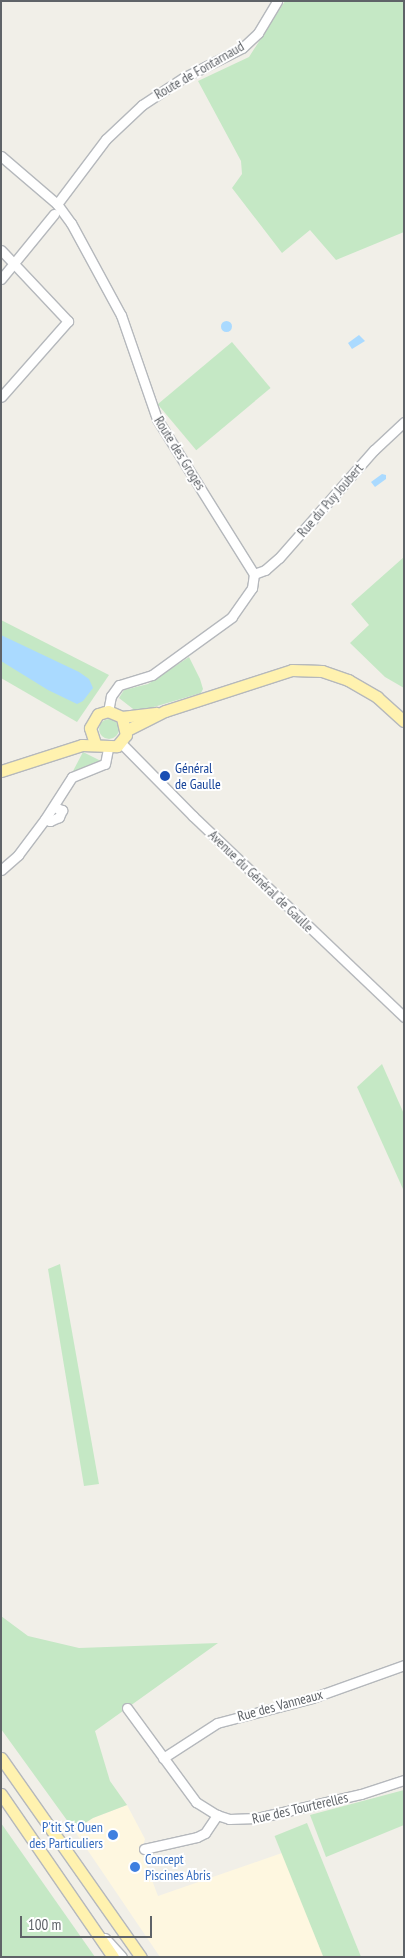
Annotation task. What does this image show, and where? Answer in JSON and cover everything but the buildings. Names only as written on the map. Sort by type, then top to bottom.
[{"type":"main road","points":[[1,771],[49,753],[96,743],[108,748],[121,743],[127,730],[165,711],[277,673],[308,670],[348,680],[377,697],[404,721]]},
{"type":"main road","points":[[49,753],[90,728],[94,718],[108,711],[122,717],[165,711]]},
{"type":"main road","points":[[122,717],[127,730]]},
{"type":"main road","points":[[90,728],[96,743]]},
{"type":"main road","points":[[1,1758],[141,1957]]},
{"type":"main road","points":[[1,1794],[113,1957]]},
{"type":"street","name":"Route de Fontarnaud","points":[[57,204],[106,139],[142,105],[183,78],[242,48],[258,33],[278,1]]},
{"type":"street","name":"Route des Groges","points":[[1,156],[57,204],[71,223],[121,315],[157,419],[254,574]]},
{"type":"street","points":[[1,279],[15,265],[54,214]]},
{"type":"street","points":[[1,250],[68,320],[2,395]]},
{"type":"street","name":"Rue du Puy Joubert","points":[[254,574],[265,570],[280,558],[374,450],[404,422]]},
{"type":"street","points":[[108,711],[111,696],[119,685],[152,675],[232,617],[245,602],[254,574]]},
{"type":"street","name":"Avenue du Général de Gaulle","points":[[121,743],[193,816],[404,1017]]},
{"type":"street","points":[[1,870],[18,855],[45,820],[72,777],[105,764],[108,748]]},
{"type":"street","name":"Rue des Vanneaux","points":[[163,1758],[217,1723],[312,1698],[404,1665]]},
{"type":"street","name":"Rue des Tourterelles","points":[[127,1708],[196,1802],[217,1815],[242,1820],[257,1818],[362,1794],[404,1780]]},
{"type":"street","points":[[144,1849],[197,1837],[217,1815]]},
{"type":"street","points":[[85,1916],[107,1957]]},
{"type":"street","points":[[85,1916],[122,1957]]},
{"type":"shaded area","points":[[127,1805],[145,1839],[144,1843],[139,1846],[158,1896],[282,1853],[324,1957],[160,1957],[74,1830],[93,1818]]},
{"type":"green space","points":[[285,1],[404,1],[404,232],[336,260],[310,230],[282,253],[232,188],[242,174],[241,161],[198,81],[249,57]]},
{"type":"green space","points":[[232,342],[271,388],[196,450],[158,404]]},
{"type":"green space","points":[[404,557],[404,688],[385,677],[350,643],[369,625],[351,604]]},
{"type":"green space","points":[[1,620],[109,675],[77,722],[1,678]]},
{"type":"green space","points":[[189,657],[200,679],[203,689],[201,693],[137,712],[119,698],[124,690],[148,684]]},
{"type":"green space","points":[[105,719],[113,719],[119,725],[119,733],[113,739],[105,739],[99,733],[99,725]]},
{"type":"green space","points":[[83,752],[101,761],[72,773]]},
{"type":"green space","points":[[382,1064],[404,1114],[403,1189],[357,1087]]},
{"type":"green space","points":[[60,1264],[99,1484],[84,1486],[48,1269]]},
{"type":"green space","points":[[1,1616],[28,1636],[79,1648],[218,1643],[95,1731],[110,1781],[127,1805],[93,1818],[74,1830],[1,1729]]},
{"type":"green space","points":[[404,1790],[404,1825],[326,1857],[310,1815]]},
{"type":"green space","points":[[1,1823],[95,1957],[1,1957]]},
{"type":"green space","points":[[307,1823],[361,1957],[323,1957],[275,1836]]},
{"type":"water","points":[[226,320],[232,326],[226,332],[220,326]]},
{"type":"water","points":[[359,335],[365,341],[352,349],[348,343]]},
{"type":"water","points":[[382,474],[386,475],[386,479],[375,487],[371,482]]},
{"type":"water","points":[[1,635],[79,672],[89,679],[93,688],[83,701],[77,704],[48,690],[1,661]]},
{"type":"place","name":"Général de Gaulle","points":[[165,776]]},
{"type":"place","name":"P'tit St Ouen des Particuliers","points":[[113,1835]]},
{"type":"place","name":"Concept Piscines Abris","points":[[135,1867]]}]
